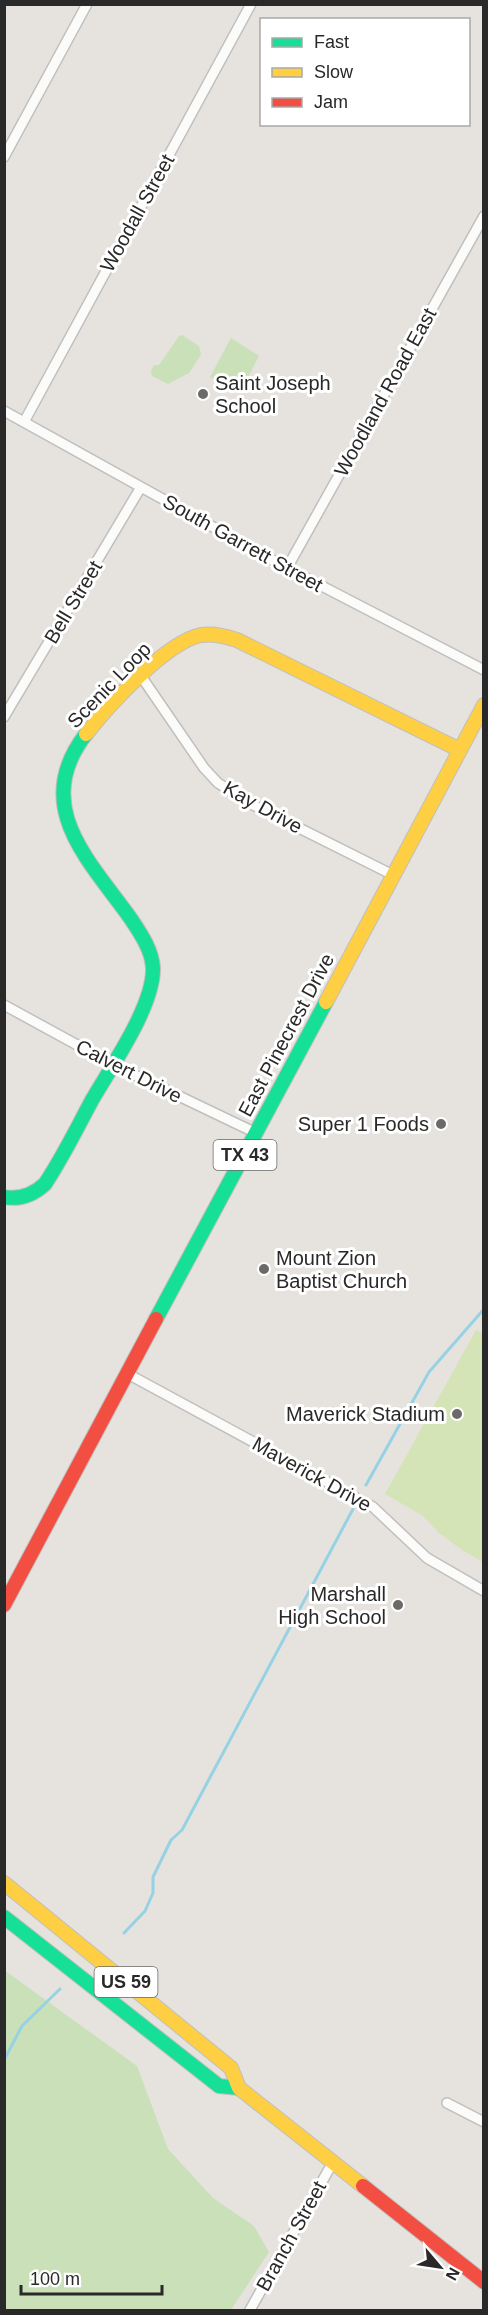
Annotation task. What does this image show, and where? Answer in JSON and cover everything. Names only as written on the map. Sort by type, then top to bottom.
[{"type":"main road","name":"Scenic Loop","points":[[4,1197],[19,1198],[30,1195],[45,1184],[149,993],[153,973],[152,960],[146,943],[83,854],[71,832],[65,816],[63,789],[69,761],[79,743],[97,720],[141,676],[179,643],[205,633],[219,633],[460,750]]},
{"type":"main road","name":"East Pinecrest Drive","points":[[4,1605],[483,705]]},
{"type":"main road","name":"US 59","points":[[4,1883],[231,2068],[239,2088],[483,2282]]},
{"type":"main road","name":"US 59","points":[[4,1917],[219,2086],[239,2088]]},
{"type":"street","points":[[4,157],[87,4]]},
{"type":"street","name":"Woodall Street","points":[[24,422],[251,4]]},
{"type":"street","name":"Woodland Road East","points":[[287,568],[483,216]]},
{"type":"street","name":"South Garrett Street","points":[[4,411],[287,568],[483,670]]},
{"type":"street","name":"Bell Street","points":[[4,717],[141,487]]},
{"type":"street","name":"Kay Drive","points":[[141,676],[204,768],[218,783],[250,804],[393,875]]},
{"type":"street","name":"Calvert Drive","points":[[4,1005],[112,1064],[256,1133]]},
{"type":"street","name":"Maverick Drive","points":[[128,1374],[373,1507],[427,1558],[483,1591]]},
{"type":"street","points":[[447,2103],[483,2122]]},
{"type":"street","name":"Branch Street","points":[[250,2310],[333,2162]]},
{"type":"green space","points":[[182,335],[199,346],[201,355],[189,373],[168,384],[152,376],[151,371],[154,365],[159,365]]},
{"type":"green space","points":[[231,338],[259,356],[241,391],[236,389],[234,391],[210,377]]},
{"type":"green space","name":"Maverick Stadium","points":[[476,1330],[484,1334],[483,1562],[439,1533],[423,1516],[385,1494]]},
{"type":"green space","points":[[4,1970],[137,2066],[168,2149],[213,2198],[254,2226],[269,2252],[231,2310],[5,2310]]},
{"type":"waterway","points":[[366,1485],[429,1372],[484,1309]]},
{"type":"waterway","points":[[124,1933],[145,1911],[153,1893],[153,1877],[171,1840],[182,1830],[353,1509]]},
{"type":"waterway","points":[[4,2060],[22,2026],[60,1989]]},
{"type":"traffic: fast","points":[[4,1197],[26,1196],[45,1184],[130,1036],[147,1000],[151,983],[152,961],[145,942],[84,854],[72,832],[65,809],[64,785],[70,760],[86,734]]},
{"type":"traffic: fast","points":[[156,1319],[326,1002]]},
{"type":"traffic: fast","points":[[4,1917],[219,2086],[239,2088]]},
{"type":"traffic: slow","points":[[86,734],[123,692],[171,649],[187,640],[210,634],[237,640],[460,750]]},
{"type":"traffic: slow","points":[[326,1002],[484,705]]},
{"type":"traffic: slow","points":[[4,1883],[231,2068],[239,2088],[363,2186]]},
{"type":"traffic: jam","points":[[4,1605],[156,1319]]},
{"type":"traffic: jam","points":[[363,2186],[484,2282]]},
{"type":"place","name":"Saint Joseph School","points":[[203,394]]},
{"type":"place","name":"Super 1 Foods","points":[[441,1124]]},
{"type":"place","name":"Mount Zion Baptist Church","points":[[264,1269]]},
{"type":"place","name":"Maverick Stadium","points":[[457,1414]]},
{"type":"place","name":"Marshall High School","points":[[398,1605]]}]
